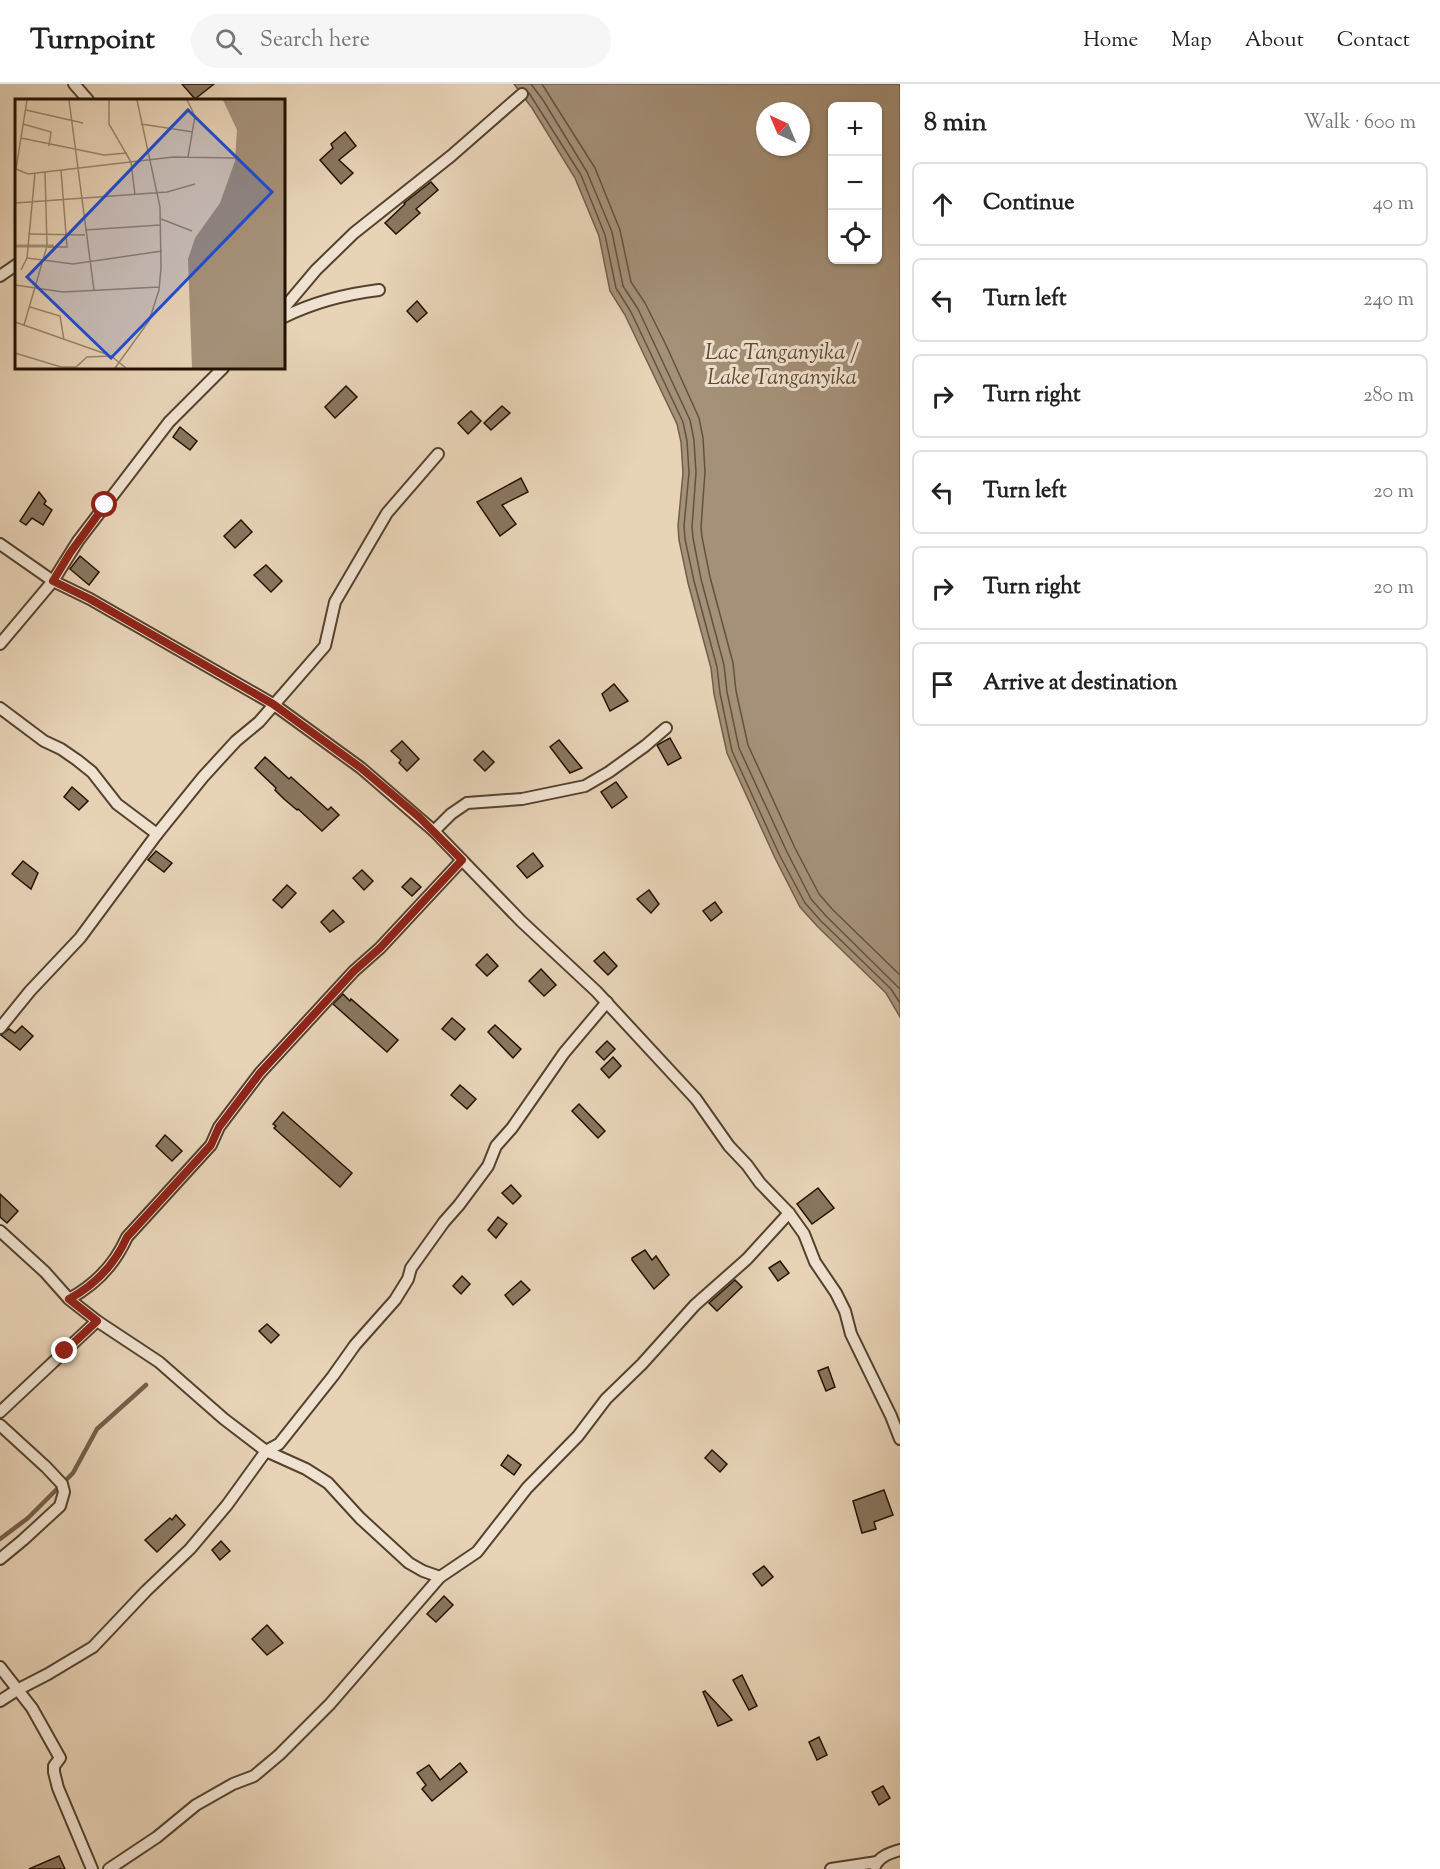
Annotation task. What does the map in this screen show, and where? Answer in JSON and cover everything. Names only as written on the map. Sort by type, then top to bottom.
[{"type":"street","points":[[74,84],[87,99]]},
{"type":"street","points":[[285,307],[316,270],[354,233],[451,156],[522,94]]},
{"type":"street","points":[[0,276],[15,266]]},
{"type":"street","points":[[285,317],[307,306],[352,293],[379,290]]},
{"type":"street","points":[[0,644],[53,581],[78,541],[169,422],[222,369]]},
{"type":"street","points":[[0,1028],[30,991],[80,938],[157,834],[203,777],[237,741],[259,722],[325,646],[335,602],[387,513],[438,454]]},
{"type":"street","points":[[0,544],[53,581],[90,599],[273,704],[361,768],[434,831],[521,921],[607,1002],[696,1099],[729,1146],[804,1234],[815,1262],[841,1302],[851,1334],[900,1438]]},
{"type":"street","points":[[0,708],[44,741],[61,749],[92,772],[117,804],[157,834]]},
{"type":"street","points":[[434,831],[450,814],[467,803],[522,799],[585,786],[618,766],[666,728]]},
{"type":"street","points":[[69,1299],[85,1289],[113,1263],[127,1237],[211,1145],[219,1127],[260,1073],[354,971],[380,948],[462,860]]},
{"type":"street","points":[[0,1701],[93,1647],[190,1549],[227,1505],[266,1450],[279,1444],[355,1345],[395,1300],[408,1279],[411,1268],[488,1166],[496,1146],[512,1128],[564,1053],[607,1002]]},
{"type":"street","points":[[109,1869],[157,1837],[196,1805],[254,1776],[279,1755],[330,1704],[440,1577],[477,1552],[527,1488],[578,1436],[606,1399],[642,1364],[695,1305],[747,1259],[789,1214]]},
{"type":"street","points":[[0,1231],[45,1272],[69,1299],[97,1321],[159,1362],[224,1419],[266,1450],[319,1476],[409,1563],[440,1577]]},
{"type":"street","points":[[0,1412],[97,1321]]},
{"type":"street","points":[[0,1425],[46,1467],[62,1484],[64,1492],[60,1506],[0,1559]]},
{"type":"street","points":[[0,1667],[32,1708],[58,1753],[60,1758],[54,1766],[58,1788],[92,1869]]},
{"type":"street","points":[[831,1869],[875,1866],[888,1853],[900,1850]]},
{"type":"water","name":"Lac Tanganyika / Lake Tanganyika","points":[[514,84],[900,84],[900,1017],[886,993],[800,907],[727,753],[714,694],[711,668],[679,540],[678,526],[683,473],[677,424],[625,315],[610,291],[599,236],[575,178],[532,108]]},
{"type":"building","points":[[182,84],[214,84],[195,99]]},
{"type":"building","points":[[345,132],[356,146],[339,160],[353,173],[341,184],[320,160],[333,148],[331,144]]},
{"type":"building","points":[[431,182],[438,190],[416,209],[420,213],[396,234],[385,223],[404,203]]},
{"type":"building","points":[[417,301],[427,313],[417,322],[407,311]]},
{"type":"building","points":[[346,386],[357,397],[335,418],[325,407]]},
{"type":"building","points":[[502,406],[510,413],[491,430],[484,423]]},
{"type":"building","points":[[471,411],[481,421],[468,434],[458,423]]},
{"type":"building","points":[[180,427],[197,441],[190,450],[173,437]]},
{"type":"building","points":[[521,478],[528,492],[502,505],[516,524],[500,536],[477,502]]},
{"type":"building","points":[[39,492],[46,501],[44,504],[52,510],[43,525],[32,518],[26,525],[20,521]]},
{"type":"building","points":[[241,520],[252,532],[235,548],[224,536]]},
{"type":"building","points":[[80,556],[99,572],[89,585],[70,569]]},
{"type":"building","points":[[266,565],[282,581],[271,592],[254,575]]},
{"type":"building","points":[[614,684],[628,701],[610,711],[602,694]]},
{"type":"building","points":[[670,738],[681,758],[668,765],[657,745]]},
{"type":"building","points":[[559,740],[582,768],[570,773],[550,747]]},
{"type":"building","points":[[402,741],[419,759],[407,771],[399,763],[401,760],[391,751]]},
{"type":"building","points":[[483,751],[494,762],[485,771],[474,760]]},
{"type":"building","points":[[265,757],[328,810],[331,807],[339,815],[322,831],[284,799],[255,768]]},
{"type":"building","points":[[616,782],[627,797],[612,808],[601,792]]},
{"type":"building","points":[[72,787],[88,801],[79,810],[64,797]]},
{"type":"building","points":[[156,851],[172,863],[164,872],[148,860]]},
{"type":"building","points":[[533,853],[543,866],[527,878],[517,866]]},
{"type":"building","points":[[23,861],[38,873],[31,889],[12,874]]},
{"type":"building","points":[[362,870],[373,881],[364,890],[353,878]]},
{"type":"building","points":[[411,878],[421,887],[412,896],[402,887]]},
{"type":"building","points":[[287,885],[296,893],[282,908],[273,900]]},
{"type":"building","points":[[649,890],[659,904],[651,913],[637,899]]},
{"type":"building","points":[[715,902],[722,912],[711,921],[703,911]]},
{"type":"building","points":[[333,910],[344,922],[330,932],[321,922]]},
{"type":"building","points":[[604,952],[617,966],[608,975],[594,961]]},
{"type":"building","points":[[487,954],[498,966],[487,976],[476,965]]},
{"type":"building","points":[[541,969],[556,985],[544,996],[529,981]]},
{"type":"building","points":[[343,994],[398,1040],[387,1052],[333,1004]]},
{"type":"building","points":[[452,1018],[465,1029],[455,1040],[442,1029]]},
{"type":"building","points":[[495,1025],[521,1049],[513,1058],[488,1032]]},
{"type":"building","points":[[22,1026],[33,1036],[20,1050],[1,1035],[9,1029],[15,1033]]},
{"type":"building","points":[[607,1041],[615,1049],[604,1060],[596,1052]]},
{"type":"building","points":[[613,1057],[621,1066],[609,1078],[601,1069]]},
{"type":"building","points":[[460,1085],[476,1099],[467,1109],[451,1095]]},
{"type":"building","points":[[579,1104],[605,1131],[598,1138],[572,1111]]},
{"type":"building","points":[[283,1112],[352,1173],[340,1187],[274,1128],[276,1126],[273,1124]]},
{"type":"building","points":[[165,1135],[182,1151],[172,1161],[156,1146]]},
{"type":"building","points":[[511,1185],[521,1196],[513,1204],[502,1193]]},
{"type":"building","points":[[818,1188],[834,1208],[812,1224],[797,1204]]},
{"type":"building","points":[[0,1194],[18,1211],[7,1223],[0,1217]]},
{"type":"building","points":[[498,1217],[507,1224],[496,1238],[488,1230]]},
{"type":"building","points":[[645,1250],[652,1260],[656,1256],[669,1275],[654,1289],[632,1260]]},
{"type":"building","points":[[780,1261],[789,1273],[778,1281],[769,1268]]},
{"type":"building","points":[[462,1276],[470,1284],[461,1294],[453,1286]]},
{"type":"building","points":[[735,1280],[742,1287],[717,1311],[709,1303]]},
{"type":"building","points":[[521,1281],[530,1290],[513,1305],[505,1295]]},
{"type":"building","points":[[267,1324],[279,1335],[271,1343],[259,1331]]},
{"type":"building","points":[[828,1367],[835,1387],[826,1391],[818,1371]]},
{"type":"building","points":[[712,1450],[727,1464],[720,1472],[705,1458]]},
{"type":"building","points":[[508,1455],[521,1465],[514,1475],[501,1465]]},
{"type":"building","points":[[884,1490],[893,1515],[874,1522],[876,1529],[862,1533],[853,1501]]},
{"type":"building","points":[[176,1515],[185,1525],[157,1552],[145,1540]]},
{"type":"building","points":[[221,1541],[230,1551],[220,1560],[212,1550]]},
{"type":"building","points":[[764,1566],[773,1577],[762,1586],[753,1574]]},
{"type":"building","points":[[444,1596],[453,1605],[436,1622],[427,1614]]},
{"type":"building","points":[[267,1625],[283,1643],[267,1655],[252,1639]]},
{"type":"building","points":[[742,1675],[757,1706],[749,1710],[733,1680]]},
{"type":"building","points":[[705,1691],[732,1720],[718,1726],[703,1692]]},
{"type":"building","points":[[819,1737],[827,1755],[817,1760],[809,1742]]},
{"type":"building","points":[[460,1763],[467,1772],[432,1801],[422,1789],[426,1785],[417,1773],[429,1765],[440,1780]]},
{"type":"building","points":[[883,1786],[890,1798],[879,1805],[872,1792]]},
{"type":"building","points":[[59,1856],[65,1869],[29,1869]]},
{"type":"waterway","points":[[0,1539],[28,1518],[73,1473],[97,1429],[146,1385]]},
{"type":"route","points":[[65,1351],[97,1321],[69,1299],[85,1289],[113,1263],[127,1237],[211,1145],[219,1127],[260,1073],[354,971],[380,948],[462,860],[419,817],[361,768],[273,704],[90,599],[53,581],[105,505]]}]
